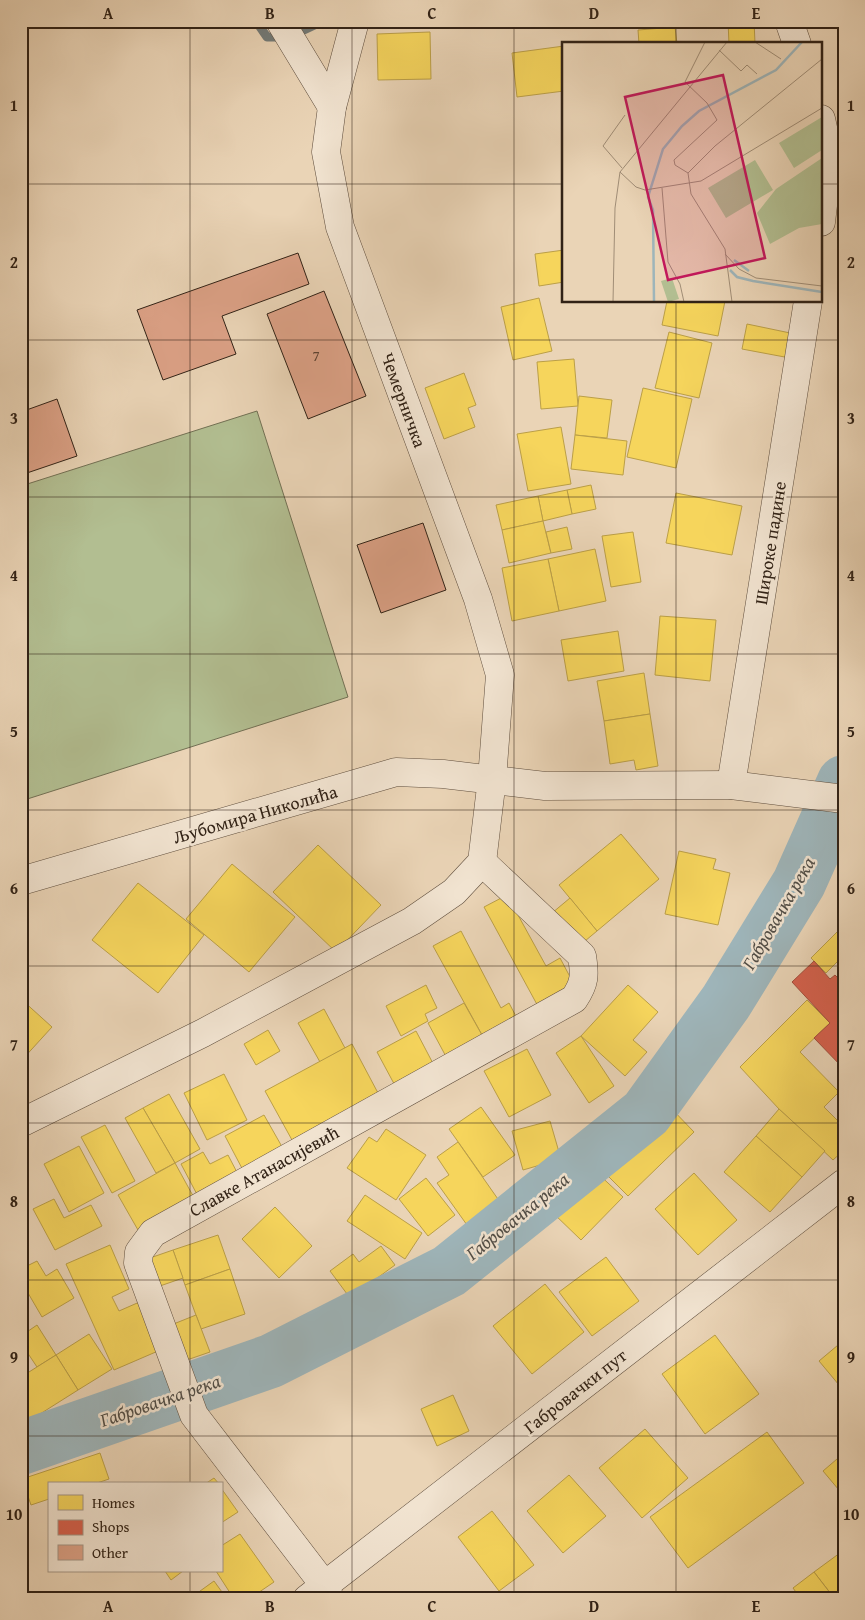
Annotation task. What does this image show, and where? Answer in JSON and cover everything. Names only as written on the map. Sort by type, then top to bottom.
[{"type":"street","points":[[280,21],[332,108]]},
{"type":"street","name":"Чемерничка","points":[[355,21],[332,108],[326,152],[340,227],[478,599],[500,675],[492,779]]},
{"type":"street","points":[[789,21],[796,42]]},
{"type":"street","points":[[822,124],[829,155],[822,214]]},
{"type":"street","name":"Широке падине","points":[[731,785],[808,302]]},
{"type":"street","name":"Љубомира Николића","points":[[21,881],[396,772],[492,779]]},
{"type":"street","points":[[21,1123],[204,1033],[412,920],[454,892],[482,862],[492,779],[545,786],[731,785],[831,797]]},
{"type":"street","name":"Славке Атанасијевић","points":[[321,1594],[194,1415],[138,1263],[139,1252],[153,1233],[574,999],[582,986],[585,976],[582,956],[482,862]]},
{"type":"street","name":"Габровачки пут","points":[[321,1594],[844,1183]]},
{"type":"green space","points":[[257,411],[348,697],[21,801],[21,486]]},
{"type":"building: Homes","points":[[385,21],[437,21],[437,24],[385,27]]},
{"type":"building: Homes","points":[[517,21],[569,21],[569,23],[517,26]]},
{"type":"building: Homes","points":[[728,21],[754,21],[755,42],[729,42]]},
{"type":"building: Homes","points":[[675,27],[677,42],[639,42],[638,30]]},
{"type":"building: Homes","points":[[430,32],[431,79],[378,80],[377,34]]},
{"type":"building: Homes","points":[[562,46],[562,91],[517,97],[512,53]]},
{"type":"building: Homes","points":[[562,250],[562,282],[539,286],[535,254]]},
{"type":"building: Homes","points":[[539,298],[552,351],[513,360],[501,307]]},
{"type":"building: Homes","points":[[667,302],[725,302],[718,336],[662,325]]},
{"type":"building: Homes","points":[[747,324],[795,334],[790,358],[742,349]]},
{"type":"building: Homes","points":[[669,332],[712,343],[699,398],[655,388]]},
{"type":"building: Homes","points":[[574,359],[578,406],[541,409],[537,362]]},
{"type":"building: Homes","points":[[464,373],[476,405],[468,408],[475,427],[444,439],[425,388]]},
{"type":"building: Homes","points":[[643,388],[692,399],[676,468],[627,457]]},
{"type":"building: Homes","points":[[579,396],[612,400],[607,438],[575,435]]},
{"type":"building: Homes","points":[[561,427],[571,484],[528,491],[517,434]]},
{"type":"building: Homes","points":[[575,435],[627,441],[623,475],[571,469]]},
{"type":"building: Homes","points":[[591,485],[596,509],[572,514],[567,490]]},
{"type":"building: Homes","points":[[567,490],[572,514],[543,521],[538,496]]},
{"type":"building: Homes","points":[[676,493],[742,506],[732,555],[666,543]]},
{"type":"building: Homes","points":[[538,496],[543,521],[502,530],[496,505]]},
{"type":"building: Homes","points":[[543,521],[551,553],[509,563],[502,530]]},
{"type":"building: Homes","points":[[567,527],[572,549],[551,553],[546,532]]},
{"type":"building: Homes","points":[[633,532],[641,582],[611,587],[602,536]]},
{"type":"building: Homes","points":[[595,549],[606,601],[559,611],[548,559]]},
{"type":"building: Homes","points":[[548,559],[559,611],[512,621],[502,568]]},
{"type":"building: Homes","points":[[660,616],[716,620],[710,681],[655,675]]},
{"type":"building: Homes","points":[[618,631],[624,671],[568,681],[561,640]]},
{"type":"building: Homes","points":[[644,673],[650,714],[604,721],[597,681]]},
{"type":"building: Homes","points":[[650,714],[658,766],[636,770],[634,760],[610,764],[604,721]]},
{"type":"building: Homes","points":[[621,834],[659,879],[597,931],[559,885]]},
{"type":"building: Homes","points":[[318,845],[381,905],[336,952],[273,892]]},
{"type":"building: Homes","points":[[679,851],[716,859],[713,869],[730,873],[718,925],[665,914]]},
{"type":"building: Homes","points":[[232,864],[295,917],[249,972],[186,919]]},
{"type":"building: Homes","points":[[138,883],[204,935],[158,993],[92,940]]},
{"type":"building: Homes","points":[[507,895],[546,966],[560,958],[577,990],[540,1010],[484,907]]},
{"type":"building: Homes","points":[[570,898],[597,931],[579,946],[552,913]]},
{"type":"building: Homes","points":[[844,925],[844,955],[826,973],[811,958]]},
{"type":"building: Homes","points":[[461,931],[501,1008],[509,1003],[520,1024],[487,1044],[433,946]]},
{"type":"building: Homes","points":[[426,985],[437,1008],[425,1014],[428,1021],[401,1036],[386,1006]]},
{"type":"building: Homes","points":[[628,985],[658,1012],[633,1040],[647,1052],[625,1076],[581,1036]]},
{"type":"building: Homes","points":[[21,999],[52,1027],[21,1061]]},
{"type":"building: Homes","points":[[807,1000],[830,1023],[800,1052],[839,1092],[824,1107],[844,1127],[844,1150],[833,1160],[779,1109],[740,1067]]},
{"type":"building: Homes","points":[[464,1003],[487,1044],[450,1064],[428,1023]]},
{"type":"building: Homes","points":[[324,1009],[345,1048],[320,1062],[298,1023]]},
{"type":"building: Homes","points":[[268,1030],[280,1051],[256,1065],[244,1044]]},
{"type":"building: Homes","points":[[416,1031],[438,1073],[399,1093],[377,1052]]},
{"type":"building: Homes","points":[[581,1036],[614,1086],[589,1103],[556,1053]]},
{"type":"building: Homes","points":[[352,1044],[378,1093],[292,1140],[265,1091]]},
{"type":"building: Homes","points":[[527,1049],[551,1095],[509,1117],[484,1071]]},
{"type":"building: Homes","points":[[224,1074],[247,1120],[207,1140],[184,1093]]},
{"type":"building: Homes","points":[[169,1094],[200,1149],[175,1163],[143,1108]]},
{"type":"building: Homes","points":[[669,1106],[694,1132],[628,1196],[603,1171]]},
{"type":"building: Homes","points":[[481,1107],[515,1155],[483,1177],[449,1129]]},
{"type":"building: Homes","points":[[143,1108],[175,1163],[156,1173],[125,1118]]},
{"type":"building: Homes","points":[[779,1109],[825,1151],[802,1177],[756,1136]]},
{"type":"building: Homes","points":[[264,1115],[285,1152],[245,1174],[225,1136]]},
{"type":"building: Homes","points":[[550,1121],[561,1159],[523,1170],[512,1131]]},
{"type":"building: Homes","points":[[105,1125],[135,1181],[112,1193],[81,1137]]},
{"type":"building: Homes","points":[[386,1129],[426,1155],[396,1200],[347,1168],[369,1137],[377,1142]]},
{"type":"building: Homes","points":[[756,1136],[802,1177],[770,1212],[724,1172]]},
{"type":"building: Homes","points":[[458,1142],[500,1202],[467,1225],[437,1183],[449,1175],[437,1157]]},
{"type":"building: Homes","points":[[79,1146],[104,1193],[69,1212],[44,1164]]},
{"type":"building: Homes","points":[[203,1152],[210,1164],[228,1155],[241,1180],[201,1202],[181,1164]]},
{"type":"building: Homes","points":[[175,1163],[198,1205],[142,1237],[118,1195]]},
{"type":"building: Homes","points":[[593,1169],[623,1197],[581,1240],[552,1212]]},
{"type":"building: Homes","points":[[694,1173],[737,1220],[698,1255],[655,1209]]},
{"type":"building: Homes","points":[[426,1178],[455,1215],[428,1236],[399,1199]]},
{"type":"building: Homes","points":[[365,1195],[422,1233],[405,1259],[347,1221]]},
{"type":"building: Homes","points":[[54,1199],[64,1218],[91,1205],[102,1226],[55,1250],[33,1209]]},
{"type":"building: Homes","points":[[275,1207],[312,1246],[279,1278],[242,1239]]},
{"type":"building: Homes","points":[[21,1213],[26,1220],[21,1223]]},
{"type":"building: Homes","points":[[218,1235],[230,1269],[185,1285],[173,1250]]},
{"type":"building: Homes","points":[[110,1245],[129,1289],[112,1297],[119,1311],[144,1300],[165,1348],[114,1370],[66,1264]]},
{"type":"building: Homes","points":[[381,1246],[395,1265],[350,1298],[330,1271],[353,1254],[359,1262]]},
{"type":"building: Homes","points":[[173,1250],[183,1278],[157,1287],[147,1259]]},
{"type":"building: Homes","points":[[606,1257],[639,1301],[592,1336],[559,1292]]},
{"type":"building: Homes","points":[[37,1261],[46,1276],[57,1269],[74,1298],[42,1317],[21,1281],[21,1269]]},
{"type":"building: Homes","points":[[230,1269],[245,1314],[201,1329],[185,1285]]},
{"type":"building: Homes","points":[[545,1284],[584,1332],[532,1374],[493,1326]]},
{"type":"building: Homes","points":[[196,1315],[210,1352],[184,1361],[171,1325]]},
{"type":"building: Homes","points":[[37,1325],[56,1355],[37,1367],[21,1343],[21,1336]]},
{"type":"building: Homes","points":[[89,1334],[112,1369],[78,1390],[56,1355]]},
{"type":"building: Homes","points":[[715,1335],[759,1394],[705,1434],[662,1374]]},
{"type":"building: Homes","points":[[844,1340],[844,1391],[819,1361]]},
{"type":"building: Homes","points":[[56,1355],[78,1390],[21,1426],[21,1377]]},
{"type":"building: Homes","points":[[453,1395],[469,1431],[437,1446],[421,1409]]},
{"type":"building: Homes","points":[[645,1429],[688,1478],[642,1518],[599,1468]]},
{"type":"building: Homes","points":[[767,1432],[804,1483],[688,1568],[650,1517]]},
{"type":"building: Homes","points":[[100,1453],[109,1479],[100,1482],[48,1482],[48,1499],[31,1505],[22,1479]]},
{"type":"building: Homes","points":[[844,1453],[844,1496],[823,1471]]},
{"type":"building: Homes","points":[[569,1475],[606,1516],[563,1553],[527,1511]]},
{"type":"building: Homes","points":[[214,1478],[217,1482],[208,1482]]},
{"type":"building: Homes","points":[[222,1489],[238,1512],[222,1522]]},
{"type":"building: Homes","points":[[492,1511],[534,1565],[499,1591],[458,1537]]},
{"type":"building: Homes","points":[[240,1534],[274,1582],[249,1599],[234,1599],[217,1572],[222,1572],[222,1545]]},
{"type":"building: Homes","points":[[844,1550],[844,1599],[835,1599],[814,1572]]},
{"type":"building: Homes","points":[[166,1572],[182,1572],[171,1580]]},
{"type":"building: Homes","points":[[814,1572],[834,1598],[801,1599],[793,1588]]},
{"type":"building: Homes","points":[[214,1581],[227,1599],[189,1599]]},
{"type":"building: Shops","points":[[814,961],[830,979],[835,975],[844,984],[844,1069],[814,1038],[830,1023],[792,982]]},
{"type":"building: Other","points":[[298,253],[309,284],[222,316],[236,354],[163,380],[137,310]]},
{"type":"building: Other","points":[[324,291],[366,396],[308,419],[267,314]]},
{"type":"building: Other","points":[[57,399],[77,456],[21,475],[21,412]]},
{"type":"building: Other","points":[[423,523],[446,590],[381,613],[357,545]]},
{"type":"waterway","points":[[256,21],[267,37],[289,37],[323,21]]},
{"type":"waterway","name":"Габровачка река","points":[[21,1448],[271,1361],[449,1271],[646,1113],[726,1002],[799,883],[844,782]]}]
